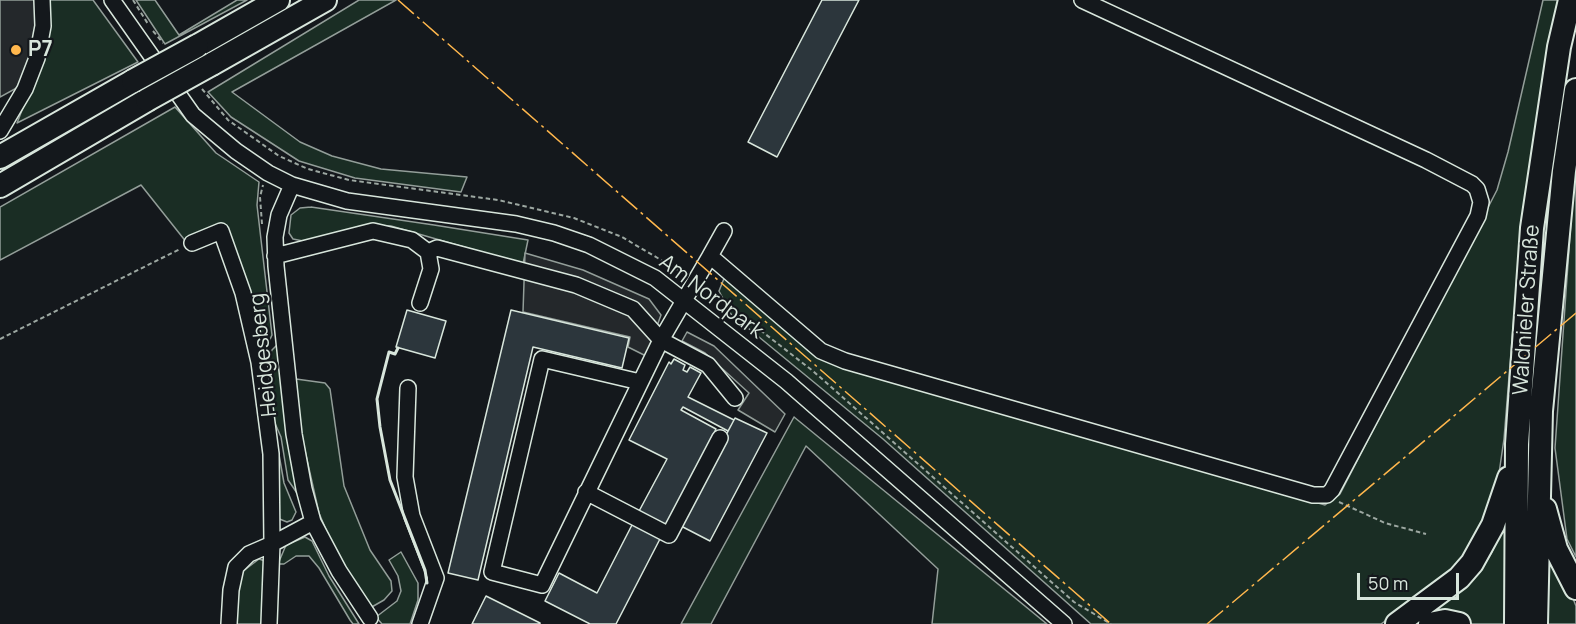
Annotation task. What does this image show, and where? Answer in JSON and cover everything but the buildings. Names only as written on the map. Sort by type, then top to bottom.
[{"type":"highway","points":[[0,157],[278,0]]},
{"type":"highway","points":[[0,186],[325,0]]},
{"type":"highway","name":"Waldnieler Straße","points":[[1516,624],[1517,444],[1532,228],[1559,47],[1570,0]]},
{"type":"highway","name":"Waldnieler Straße","points":[[1536,624],[1539,440],[1556,251],[1576,90]]},
{"type":"highway","points":[[1539,440],[1544,503],[1549,526],[1556,549],[1576,588]]},
{"type":"highway","points":[[1397,624],[1459,578],[1472,563],[1485,543],[1501,505],[1517,444]]},
{"type":"highway","points":[[1430,624],[1445,621],[1459,624]]},
{"type":"street","points":[[0,131],[25,89],[38,58],[43,26],[42,0]]},
{"type":"street","name":"Am Nordpark","points":[[112,0],[193,115],[236,151],[292,185],[347,201],[516,224],[554,233],[589,245],[645,273],[685,299],[786,381],[1064,624]]},
{"type":"street","points":[[710,256],[820,351],[845,361],[1313,495],[1326,495],[1332,490],[1478,216],[1481,202],[1479,193],[1472,184],[1425,160],[1082,0]]},
{"type":"street","name":"Heidgesberg","points":[[292,185],[279,215],[275,256],[294,434],[308,508],[313,522],[339,572],[370,618]]},
{"type":"street","points":[[192,243],[221,231],[243,293],[259,362],[272,454],[269,624]]},
{"type":"street","points":[[275,256],[374,231],[412,240],[428,252],[431,268],[420,303]]},
{"type":"street","points":[[640,381],[542,359],[492,572],[542,585],[661,340],[724,231]]},
{"type":"street","points":[[428,252],[437,248],[576,285],[633,309],[661,340],[708,364],[735,398]]},
{"type":"street","points":[[408,388],[405,477],[412,516],[436,578],[420,624]]},
{"type":"street","points":[[586,492],[669,535],[720,438]]},
{"type":"street","points":[[229,624],[231,590],[236,567],[249,554],[313,522]]},
{"type":"path","points":[[0,339],[192,243]]},
{"type":"path","points":[[1326,495],[1353,510],[1385,523],[1426,534]]},
{"type":"green space","points":[[49,0],[93,0],[138,62],[17,123],[47,46]]},
{"type":"green space","points":[[136,0],[155,0],[179,35],[237,0],[247,0],[165,44]]},
{"type":"green space","points":[[359,0],[396,0],[232,92],[300,142],[332,156],[381,169],[467,177],[461,192],[355,178],[299,161],[231,117],[208,92]]},
{"type":"green space","points":[[1543,0],[1558,0],[1545,65],[1517,278],[1504,439],[1497,487],[1486,525],[1456,570],[1381,624],[1091,624],[883,439],[731,314],[719,291],[725,276],[799,339],[884,375],[1325,505],[1340,494],[1497,190]]},
{"type":"green space","points":[[175,107],[216,153],[259,182],[257,205],[272,335],[264,353],[224,224],[187,243],[141,185],[0,260],[0,207]]},
{"type":"green space","points":[[1576,150],[1576,557],[1567,539],[1555,448]]},
{"type":"green space","points":[[311,207],[528,240],[523,264],[391,226],[361,226],[308,242],[293,239],[289,233],[291,215],[300,208]]},
{"type":"green space","points":[[278,344],[288,439],[297,493],[288,480],[281,437],[270,412],[264,368],[272,350]]},
{"type":"green space","points":[[296,379],[325,383],[330,389],[344,486],[370,550],[391,581],[392,591],[384,600],[370,608],[334,549],[319,513],[301,433]]},
{"type":"green space","points":[[794,417],[1047,624],[932,624],[938,569],[806,446],[711,624],[681,624]]},
{"type":"green space","points":[[275,432],[284,483],[296,512],[292,520],[287,522],[277,518]]},
{"type":"green space","points":[[1510,507],[1509,624],[1412,624],[1479,573],[1492,552]]},
{"type":"green space","points":[[1545,528],[1576,606],[1576,624],[1543,624]]},
{"type":"green space","points":[[305,537],[312,541],[329,576],[359,624],[353,624],[350,620],[319,568],[309,556],[296,556],[284,564],[278,564],[286,545]]},
{"type":"green space","points":[[401,552],[418,583],[418,600],[410,624],[382,624],[376,617],[397,601],[401,591],[398,576],[389,560]]},
{"type":"green space","points":[[259,559],[265,561],[265,624],[232,624],[242,572]]},
{"type":"shaded area","name":"P7","points":[[0,0],[35,0],[37,31],[22,85],[0,97]]},
{"type":"shaded area","points":[[525,253],[583,270],[649,299],[661,315],[646,356],[628,347],[630,337],[523,312]]},
{"type":"shaded area","points":[[687,332],[714,346],[785,414],[775,432],[738,410],[749,393],[705,353],[682,341]]},
{"type":"wall","points":[[398,348],[395,354],[389,352],[377,399],[380,427],[390,480],[425,570],[427,583]]},
{"type":"power","points":[[398,0],[1111,624]]},
{"type":"power","points":[[1207,624],[1576,313]]},
{"type":"place","name":"P7","points":[[16,50]]}]
